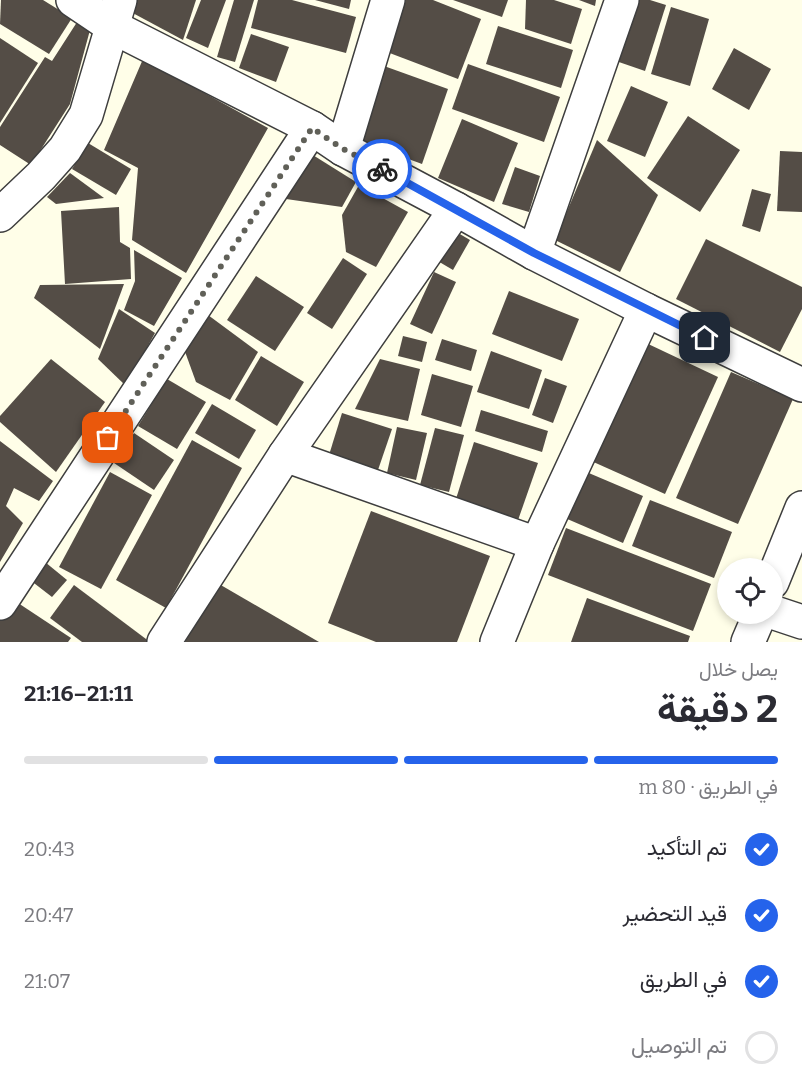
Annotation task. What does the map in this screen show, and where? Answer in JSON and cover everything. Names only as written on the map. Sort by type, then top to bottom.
[{"type":"street","points":[[73,0],[116,13],[312,128],[343,149],[534,253],[802,385]]},
{"type":"street","points":[[343,149],[388,0]]},
{"type":"street","points":[[534,253],[622,0]]},
{"type":"street","points":[[0,215],[65,149],[86,115],[116,13]]},
{"type":"street","points":[[3,592],[312,128]]},
{"type":"street","points":[[164,642],[285,455],[456,209]]},
{"type":"street","points":[[497,642],[537,544],[646,310]]},
{"type":"street","points":[[285,455],[537,544]]},
{"type":"street","points":[[782,558],[802,508]]},
{"type":"street","points":[[783,616],[802,622]]},
{"type":"street","points":[[748,642],[756,624]]},
{"type":"building","points":[[1,0],[43,0],[72,18],[49,54],[0,24]]},
{"type":"building","points":[[133,0],[196,0],[183,40],[129,11]]},
{"type":"building","points":[[201,0],[226,0],[208,48],[186,38]]},
{"type":"building","points":[[234,0],[254,0],[235,62],[217,57]]},
{"type":"building","points":[[258,0],[292,0],[356,17],[346,53],[251,28]]},
{"type":"building","points":[[315,0],[351,0],[349,9]]},
{"type":"building","points":[[406,0],[433,0],[481,19],[458,79],[387,52]]},
{"type":"building","points":[[453,0],[508,0],[502,17]]},
{"type":"building","points":[[526,0],[554,0],[582,9],[571,44],[525,29]]},
{"type":"building","points":[[579,0],[596,0],[595,6]]},
{"type":"building","points":[[633,0],[650,0],[666,5],[645,71],[613,60]]},
{"type":"building","points":[[671,7],[709,19],[690,86],[651,74]]},
{"type":"building","points":[[79,19],[90,30],[70,104],[31,165],[0,145],[0,127],[45,57],[52,61]]},
{"type":"building","points":[[498,26],[573,50],[561,88],[486,64]]},
{"type":"building","points":[[251,34],[289,47],[276,82],[239,68]]},
{"type":"building","points":[[0,38],[38,63],[0,123]]},
{"type":"building","points":[[734,48],[771,69],[749,110],[712,89]]},
{"type":"building","points":[[143,59],[268,128],[186,273],[132,240],[138,168],[104,150]]},
{"type":"building","points":[[468,64],[560,97],[544,142],[452,109]]},
{"type":"building","points":[[384,66],[448,89],[422,164],[357,140]]},
{"type":"building","points":[[631,86],[668,102],[645,157],[607,141]]},
{"type":"building","points":[[688,116],[740,150],[700,212],[647,178]]},
{"type":"building","points":[[462,119],[518,143],[494,202],[438,178]]},
{"type":"building","points":[[597,140],[658,195],[620,272],[555,240]]},
{"type":"building","points":[[88,143],[131,169],[116,195],[72,169]]},
{"type":"building","points":[[780,151],[802,152],[802,212],[777,211]]},
{"type":"building","points":[[308,152],[356,182],[342,207],[279,198]]},
{"type":"building","points":[[515,167],[540,176],[529,212],[502,204]]},
{"type":"building","points":[[70,173],[104,198],[56,204],[47,197]]},
{"type":"building","points":[[359,185],[408,212],[376,267],[346,252],[342,215]]},
{"type":"building","points":[[752,189],[771,194],[760,232],[742,226]]},
{"type":"building","points":[[119,207],[120,242],[130,248],[131,279],[65,284],[61,211]]},
{"type":"building","points":[[453,230],[470,240],[453,270],[436,260]]},
{"type":"building","points":[[706,239],[802,287],[802,309],[780,352],[676,299]]},
{"type":"building","points":[[134,250],[182,278],[154,326],[124,310],[135,281]]},
{"type":"building","points":[[343,258],[367,274],[332,329],[307,313]]},
{"type":"building","points":[[434,272],[456,282],[432,334],[410,324]]},
{"type":"building","points":[[256,276],[304,307],[275,351],[227,320]]},
{"type":"building","points":[[124,284],[100,349],[34,298],[40,285]]},
{"type":"building","points":[[509,291],[579,319],[562,361],[492,334]]},
{"type":"building","points":[[119,309],[155,333],[126,386],[98,359]]},
{"type":"building","points":[[208,315],[258,352],[230,400],[196,382],[184,349]]},
{"type":"building","points":[[403,336],[427,342],[422,362],[398,356]]},
{"type":"building","points":[[442,339],[477,350],[471,371],[435,360]]},
{"type":"building","points":[[644,342],[718,377],[665,494],[589,460]]},
{"type":"building","points":[[491,351],[542,370],[529,409],[477,392]]},
{"type":"building","points":[[261,356],[304,382],[277,426],[235,400]]},
{"type":"building","points":[[51,359],[105,402],[56,472],[0,422],[0,416]]},
{"type":"building","points":[[380,359],[420,369],[408,421],[355,409]]},
{"type":"building","points":[[731,372],[793,399],[738,524],[676,498]]},
{"type":"building","points":[[432,374],[473,386],[461,427],[421,415]]},
{"type":"building","points":[[545,378],[567,386],[553,423],[532,415]]},
{"type":"building","points":[[167,379],[206,402],[177,449],[138,426]]},
{"type":"building","points":[[212,404],[256,430],[239,459],[195,433]]},
{"type":"building","points":[[481,410],[548,431],[542,452],[475,431]]},
{"type":"building","points":[[342,413],[392,429],[378,470],[329,455]]},
{"type":"building","points":[[397,427],[427,433],[416,480],[387,473]]},
{"type":"building","points":[[435,428],[464,435],[449,492],[420,485]]},
{"type":"building","points":[[134,433],[174,460],[154,490],[114,463]]},
{"type":"building","points":[[192,440],[242,468],[166,608],[116,580]]},
{"type":"building","points":[[0,441],[53,481],[39,501],[14,488],[6,506],[23,523],[0,562]]},
{"type":"building","points":[[474,442],[538,463],[517,523],[455,502]]},
{"type":"building","points":[[577,468],[643,496],[623,543],[558,515]]},
{"type":"building","points":[[110,472],[152,495],[101,589],[59,567]]},
{"type":"building","points":[[650,500],[732,532],[722,558],[717,558],[717,570],[714,578],[632,546]]},
{"type":"building","points":[[371,511],[490,556],[457,642],[376,642],[328,623]]},
{"type":"building","points":[[566,528],[711,584],[693,631],[548,575]]},
{"type":"building","points":[[45,562],[67,580],[52,597],[30,580]]},
{"type":"building","points":[[219,584],[319,642],[185,642]]},
{"type":"building","points":[[74,585],[150,642],[82,642],[50,618]]},
{"type":"building","points":[[9,597],[71,638],[68,642],[0,642],[0,611]]},
{"type":"building","points":[[587,598],[690,636],[688,642],[571,642]]},
{"type":"way so far","points":[[108,438],[312,128],[343,149],[382,169]]},
{"type":"route","points":[[382,169],[534,253],[705,338]]}]
